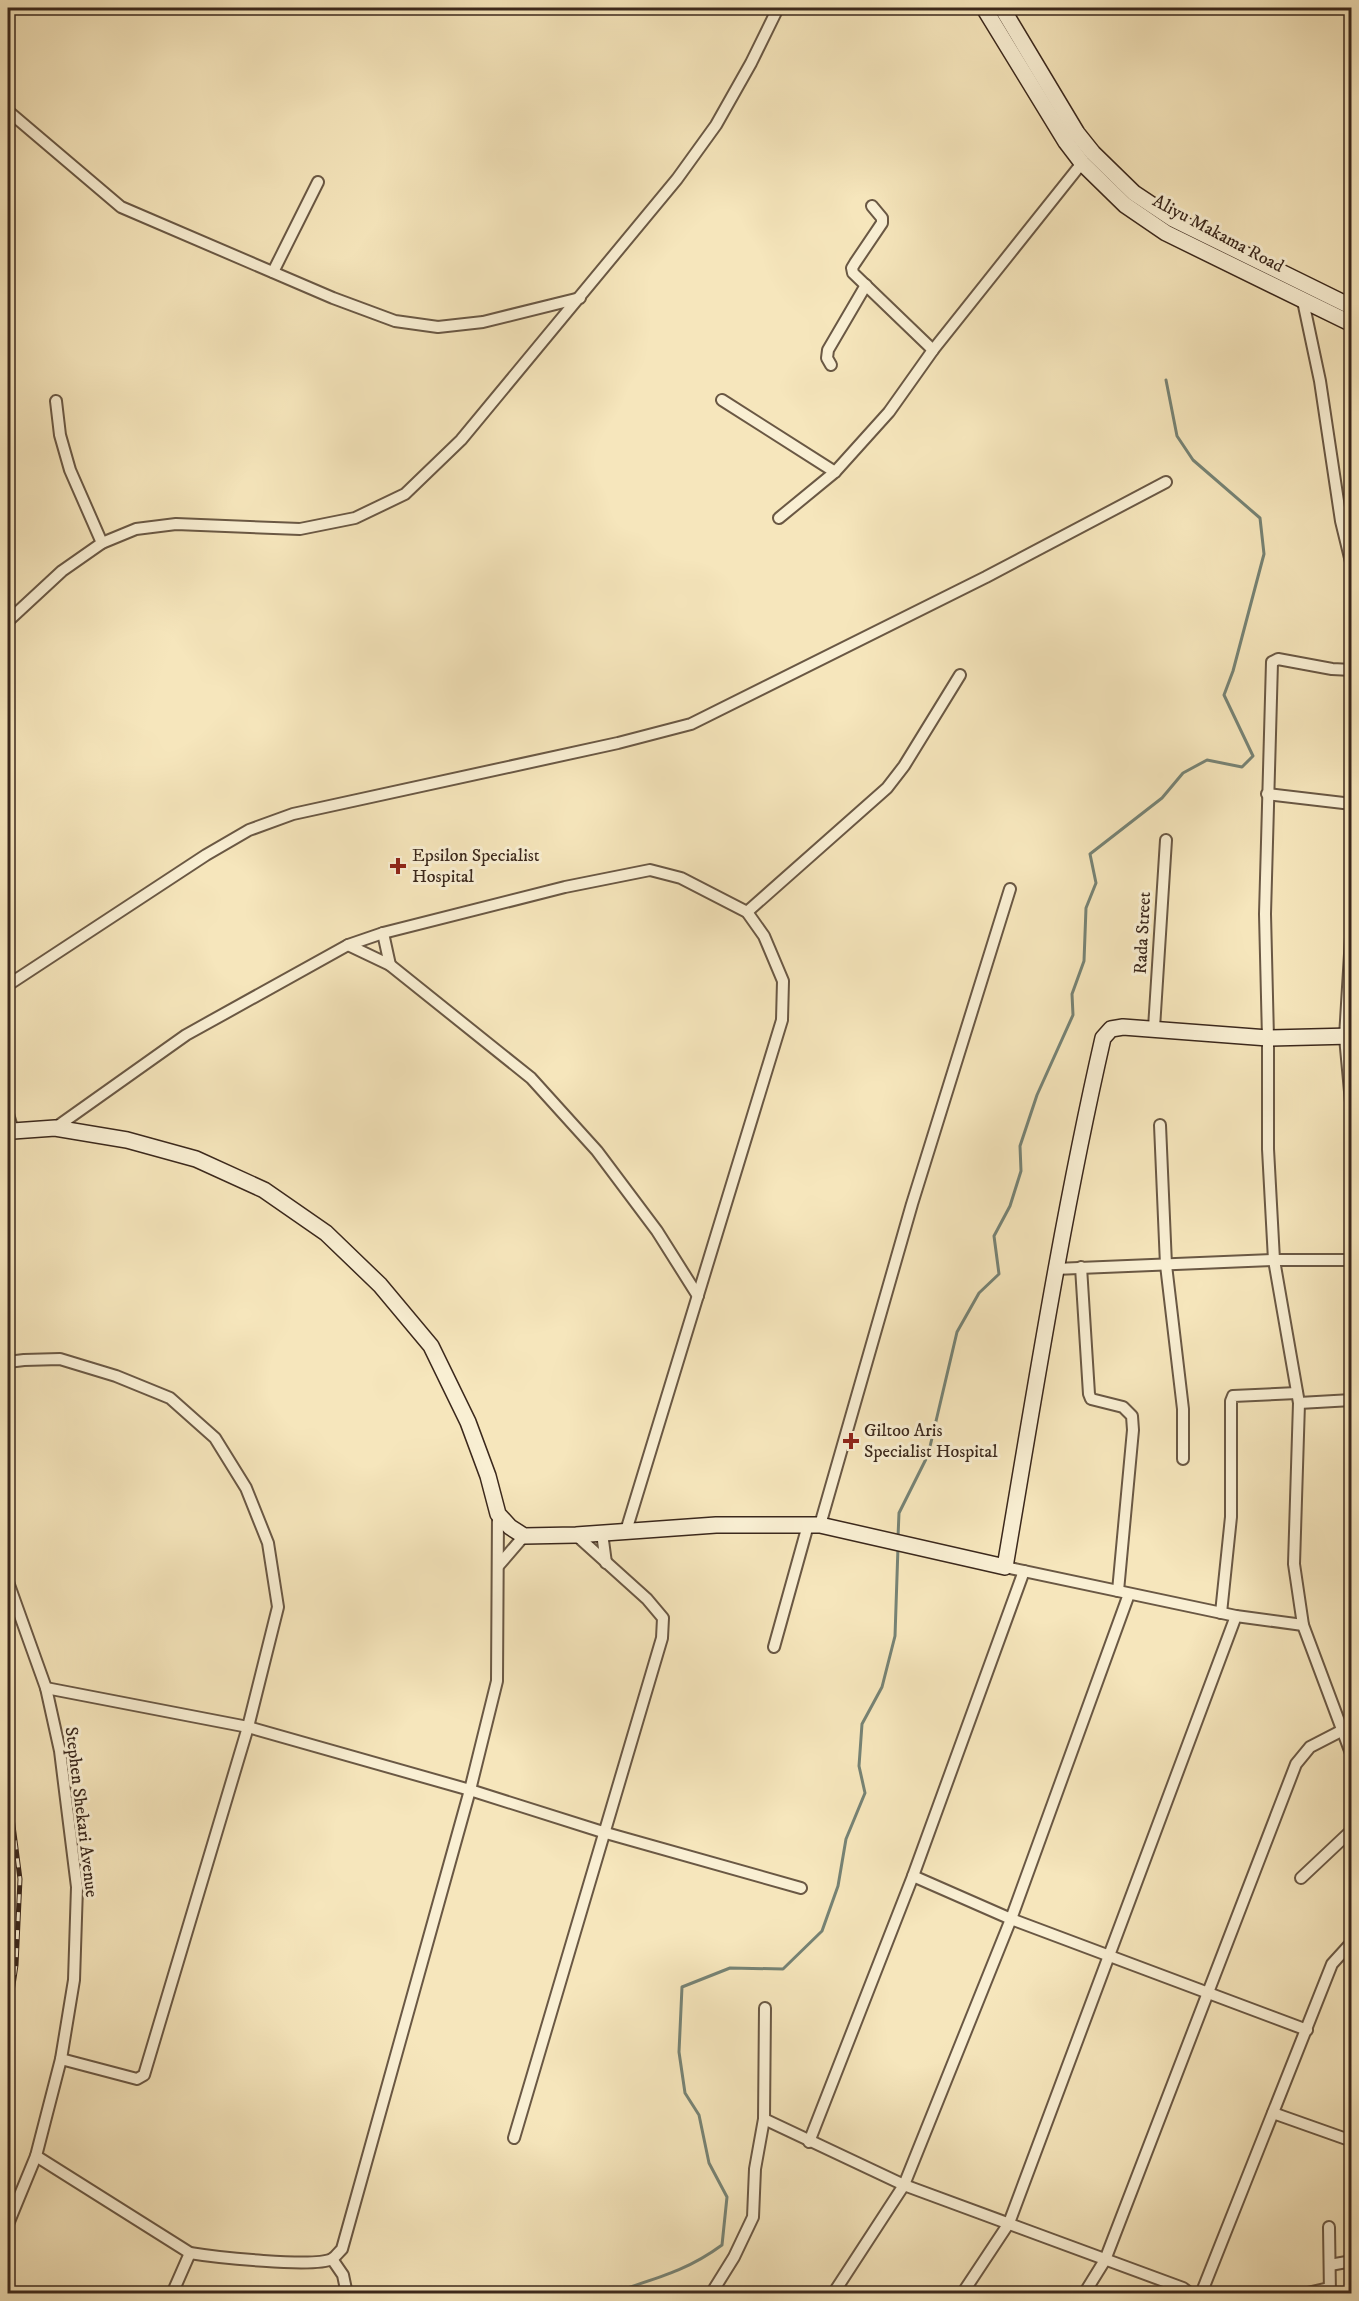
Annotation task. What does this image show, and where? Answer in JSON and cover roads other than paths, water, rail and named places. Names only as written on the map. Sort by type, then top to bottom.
[{"type":"street","points":[[8,621],[62,571],[102,543],[136,529],[176,524],[300,529],[355,518],[405,494],[461,440],[677,179],[716,125],[778,8]]},
{"type":"street","name":"Aliyu Makama Road","points":[[984,8],[1009,33],[1093,153],[1134,193],[1267,275],[1303,301],[1352,324]]},
{"type":"street","name":"Aliyu Makama Road","points":[[1002,8],[1009,33],[1066,142],[1082,163],[1125,205],[1166,233],[1252,266]]},
{"type":"street","points":[[8,111],[121,207],[395,321],[438,327],[483,322],[580,298]]},
{"type":"street","points":[[779,518],[835,472],[889,412],[933,350],[1082,163]]},
{"type":"street","points":[[273,272],[318,182]]},
{"type":"street","points":[[872,206],[882,218],[881,227],[852,268],[853,273],[933,350]]},
{"type":"street","name":"Aliyu Makama Road","points":[[1267,275],[1352,307]]},
{"type":"street","points":[[831,364],[826,358],[828,351],[866,285]]},
{"type":"street","points":[[1303,301],[1320,381],[1341,521],[1352,566]]},
{"type":"street","points":[[722,400],[835,472]]},
{"type":"street","points":[[56,401],[60,435],[70,470],[102,543]]},
{"type":"street","points":[[8,985],[206,855],[249,830],[294,814],[618,743],[691,724],[986,577],[1166,482]]},
{"type":"street","points":[[1352,670],[1332,669],[1278,659],[1272,662],[1265,914],[1268,1149],[1274,1260],[1298,1398],[1294,1564],[1304,1625],[1352,1756]]},
{"type":"street","points":[[747,912],[887,788],[904,766],[960,675]]},
{"type":"street","points":[[1267,794],[1352,804]]},
{"type":"street","name":"Rada Street","points":[[1154,1028],[1166,840]]},
{"type":"street","points":[[55,1128],[186,1035],[348,945],[382,933],[565,887],[650,870],[681,878],[747,912],[764,936],[783,981],[782,1020],[626,1531]]},
{"type":"street","points":[[774,1647],[1011,890]]},
{"type":"street","points":[[1352,921],[1348,1036],[1352,1113]]},
{"type":"street","points":[[382,933],[390,965]]},
{"type":"street","points":[[348,945],[390,965],[531,1078],[597,1151],[657,1231],[698,1296]]},
{"type":"street","points":[[1005,1567],[1055,1269],[1078,1146],[1103,1038],[1111,1029],[1117,1028],[1154,1028],[1268,1038],[1348,1036]]},
{"type":"street","points":[[8,1114],[10,1131],[55,1128],[127,1140],[196,1159],[264,1190],[326,1233],[380,1285],[431,1346],[468,1422],[488,1476],[498,1514],[497,1681],[470,1790],[342,2249],[332,2259],[311,2263],[212,2257],[190,2253],[36,2156]]},
{"type":"street","points":[[1160,1125],[1166,1265],[1183,1409],[1183,1459]]},
{"type":"street","points":[[1055,1269],[1274,1260],[1352,1260]]},
{"type":"street","points":[[833,2294],[904,2185],[1011,1919],[1123,1592],[1132,1416],[1123,1407],[1091,1399],[1089,1394],[1081,1267]]},
{"type":"street","points":[[8,1362],[60,1359],[116,1376],[170,1398],[215,1438],[246,1488],[268,1543],[278,1607],[248,1727],[144,2075],[137,2079],[62,2059]]},
{"type":"street","points":[[1221,1613],[1231,1517],[1231,1401],[1233,1396],[1352,1400]]},
{"type":"street","points":[[498,1514],[510,1527],[524,1536],[576,1535],[716,1525],[814,1525],[1221,1613],[1304,1625]]},
{"type":"street","points":[[602,1533],[606,1563]]},
{"type":"street","points":[[514,2138],[662,1638],[663,1618],[647,1599],[576,1535]]},
{"type":"street","points":[[499,1565],[524,1536]]},
{"type":"street","points":[[809,2142],[913,1876],[1024,1571]]},
{"type":"street","name":"Stephen Shekari Avenue","points":[[8,1582],[46,1688],[60,1751],[77,1887],[74,1980],[62,2059],[36,2156],[8,2224]]},
{"type":"street","points":[[962,2294],[1009,2223],[1236,1616]]},
{"type":"street","points":[[46,1688],[248,1727],[801,1888]]},
{"type":"street","points":[[1084,2294],[1105,2260],[1296,1764],[1310,1747],[1341,1731]]},
{"type":"street","points":[[1301,1878],[1352,1830]]},
{"type":"street","points":[[913,1876],[1011,1919],[1307,2030]]},
{"type":"street","points":[[1201,2294],[1332,1964],[1352,1942]]},
{"type":"street","points":[[711,2294],[734,2257],[753,2217],[755,2169],[764,2119],[765,2008]]},
{"type":"street","points":[[1273,2114],[1352,2141]]},
{"type":"street","points":[[764,2119],[904,2185],[1183,2288],[1191,2294]]},
{"type":"street","points":[[1303,2294],[1329,2291],[1329,2227]]},
{"type":"street","points":[[172,2294],[190,2253]]},
{"type":"street","points":[[332,2259],[343,2276],[347,2294]]},
{"type":"street","points":[[1330,2265],[1352,2261]]},
{"type":"waterway","points":[[898,1537],[899,1513],[928,1455],[957,1332],[979,1293],[999,1274],[994,1236],[1010,1206],[1021,1171],[1020,1146],[1037,1095],[1073,1015],[1072,994],[1084,961],[1086,908],[1096,883],[1090,854],[1162,798],[1183,773],[1207,760],[1242,767],[1253,756],[1224,695],[1233,671],[1264,554],[1260,518],[1193,460],[1177,436],[1166,380]]},
{"type":"waterway","points":[[609,2294],[681,2269],[722,2245],[727,2197],[709,2163],[699,2115],[685,2093],[679,2052],[682,1987],[730,1968],[783,1969],[822,1931],[838,1886],[846,1839],[865,1793],[859,1766],[862,1724],[882,1687],[895,1636],[898,1547]]},
{"type":"railway","points":[[8,1787],[20,1879],[16,1965],[8,2019]]},
{"type":"place","name":"Epsilon Specialist Hospital","points":[[398,866]]},
{"type":"place","name":"Giltoo Aris Specialist Hospital","points":[[851,1441]]}]
